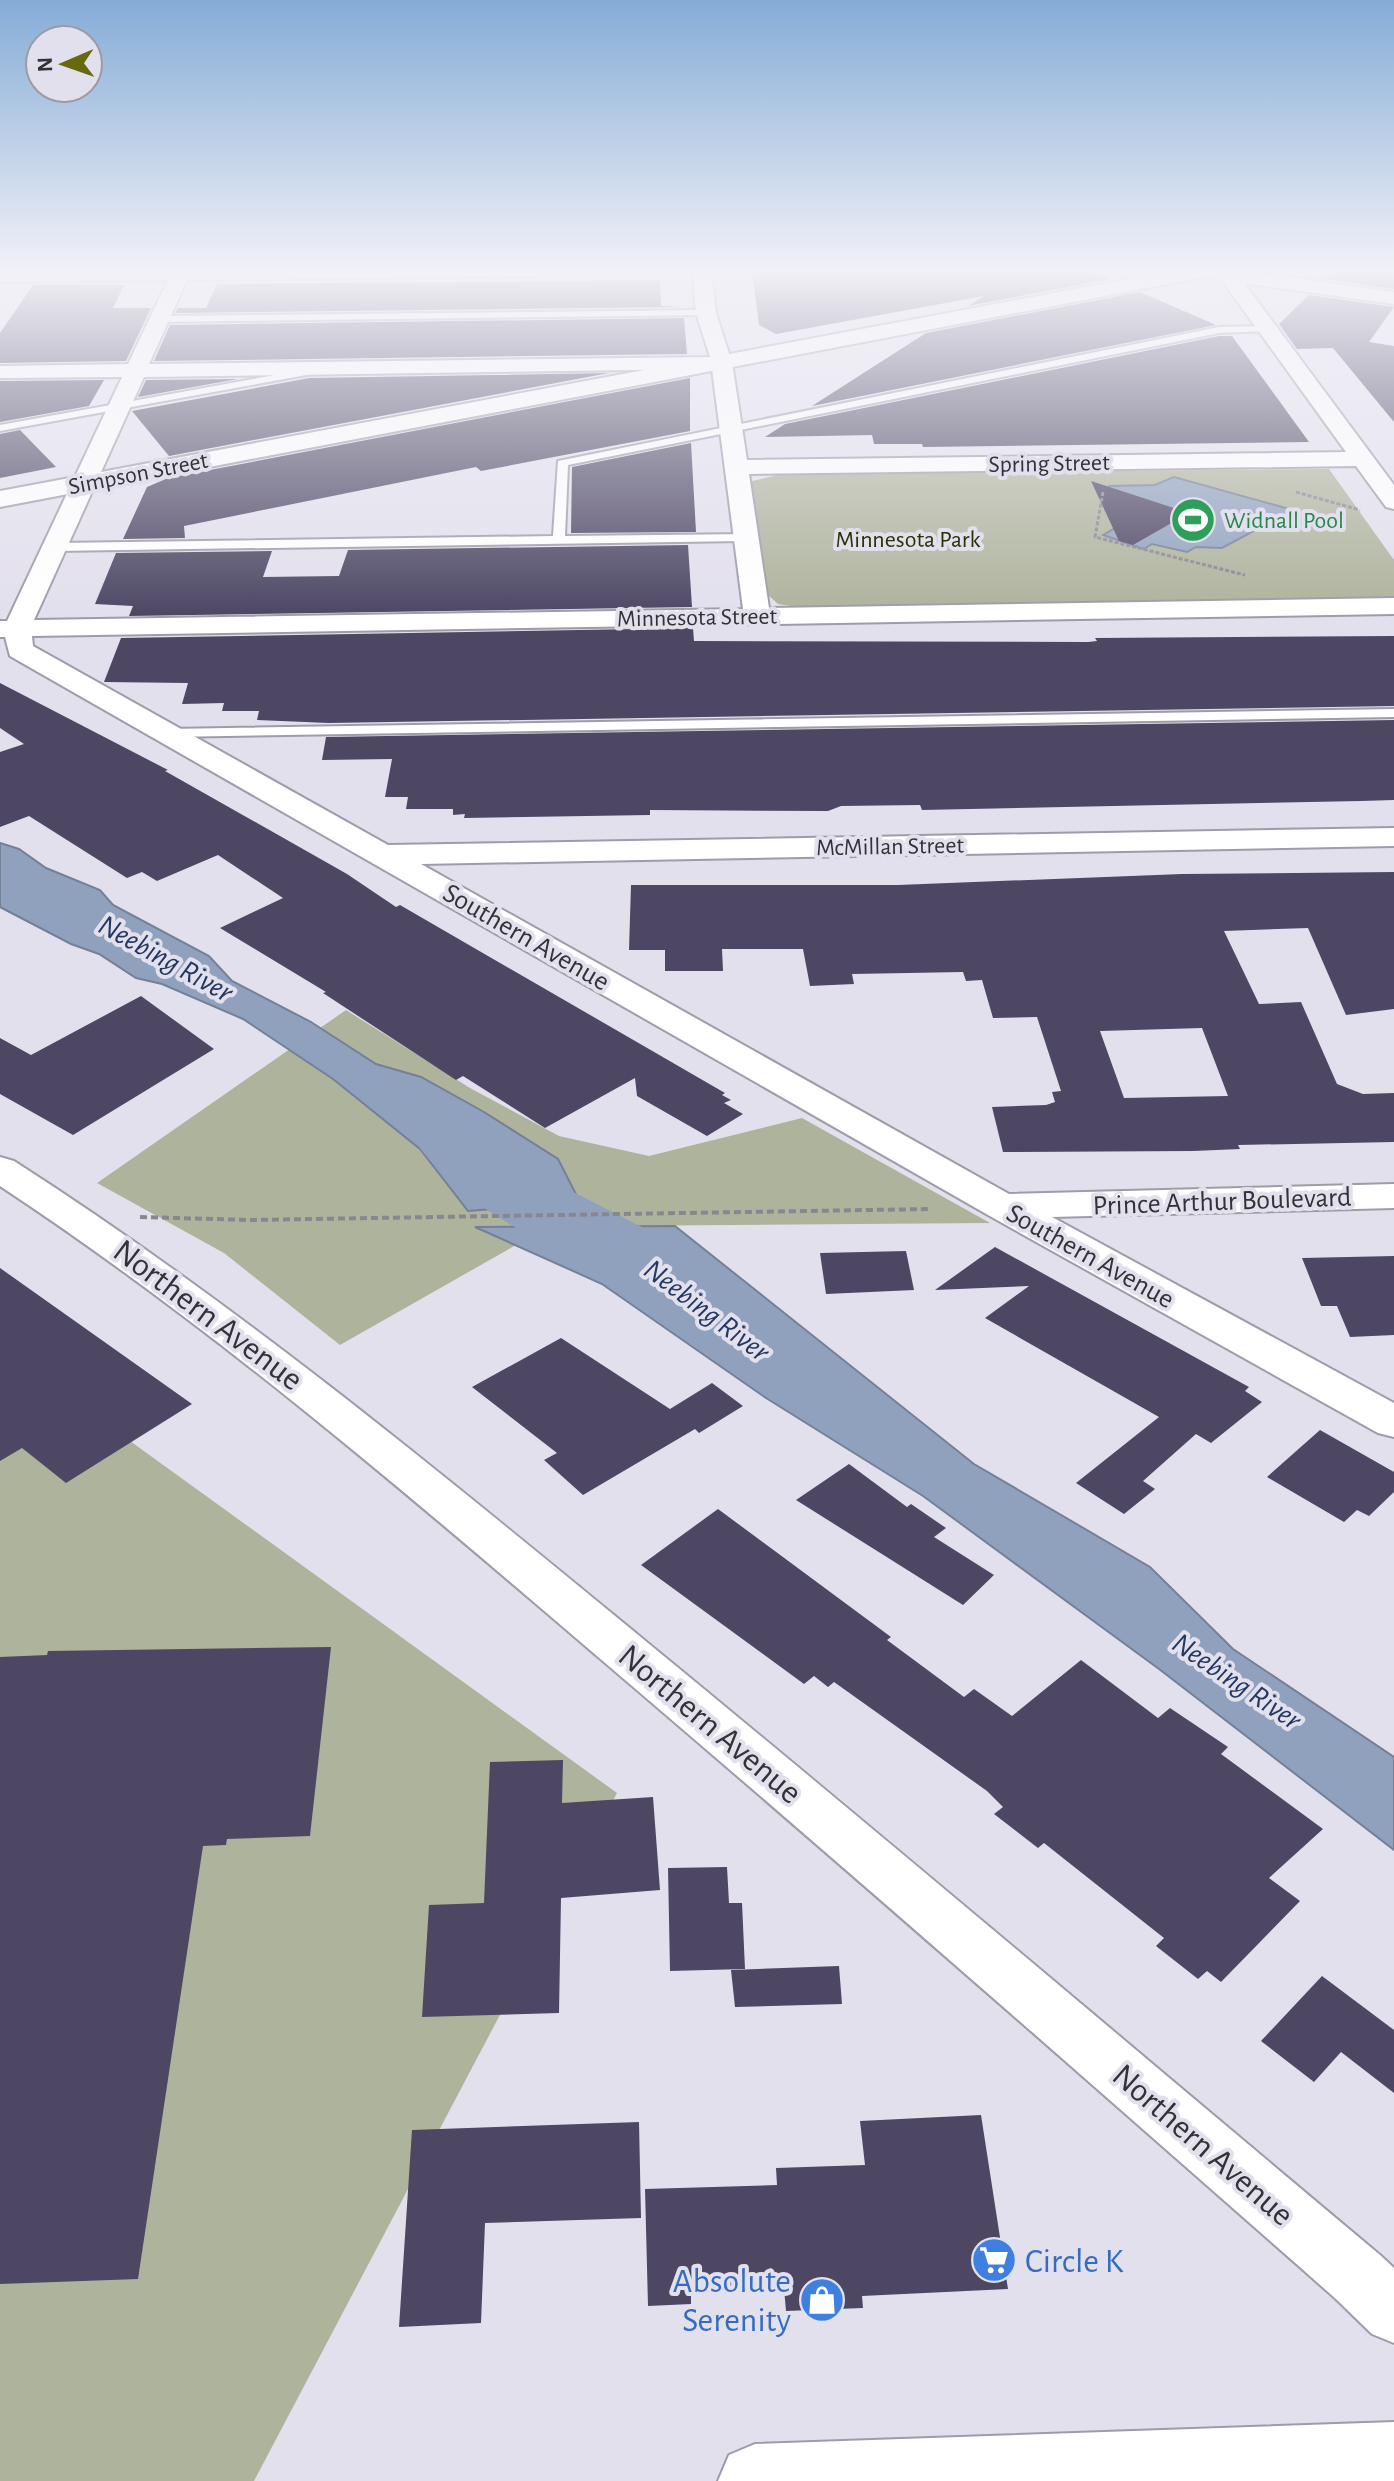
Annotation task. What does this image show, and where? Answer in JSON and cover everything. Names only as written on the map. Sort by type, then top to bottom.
[{"type":"main road","name":"Simpson Street","points":[[0,499],[612,384]]},
{"type":"main road","points":[[755,2481],[1394,2459]]},
{"type":"street","points":[[8,629],[56,547],[132,384]]},
{"type":"street","points":[[725,384],[757,615]]},
{"type":"street","points":[[1307,384],[1394,502]]},
{"type":"street","name":"Spring Street","points":[[736,467],[1361,459]]},
{"type":"street","name":"Minnesota Street","points":[[8,629],[1394,606]]},
{"type":"street","name":"Southern Avenue","points":[[8,629],[20,650],[1002,1206],[1394,1422]]},
{"type":"street","name":"McMillan Street","points":[[386,855],[1394,837]]},
{"type":"street","name":"Northern Avenue","points":[[0,1169],[74,1215],[341,1415],[767,1770],[1378,2294],[1394,2312]]},
{"type":"street","name":"Prince Arthur Boulevard","points":[[1002,1206],[1394,1196]]},
{"type":"lane","points":[[0,428],[246,384]]},
{"type":"lane","points":[[559,540],[562,463],[951,384]]},
{"type":"lane","points":[[56,547],[745,537]]},
{"type":"lane","points":[[169,733],[1394,713]]},
{"type":"path","points":[[1103,488],[1095,537],[1139,552],[1201,563],[1255,579]]},
{"type":"path","points":[[74,1215],[249,1220],[947,1208]]},
{"type":"green space","name":"Minnesota Park","points":[[1329,469],[1394,560],[1394,598],[798,607],[778,604],[767,594],[748,482],[782,474]]},
{"type":"green space","points":[[346,1010],[470,1088],[559,1136],[649,1156],[802,1118],[990,1223],[478,1227],[516,1245],[340,1345],[224,1253],[97,1183]]},
{"type":"green space","points":[[0,1347],[617,1793],[254,2481],[0,2481]]},
{"type":"water","name":"Widnall Pool","points":[[1174,477],[1293,510],[1222,548],[1196,547],[1187,552],[1152,544],[1144,549],[1103,535],[1115,528],[1119,510],[1109,486],[1155,485]]},
{"type":"water","points":[[0,843],[19,849],[46,868],[100,890],[113,905],[209,956],[232,981],[311,1022],[376,1064],[421,1077],[484,1112],[558,1159],[580,1202],[468,1211],[420,1149],[333,1079],[243,1019],[162,984],[136,978],[99,954],[71,944],[0,907]]},
{"type":"water","points":[[675,1226],[974,1464],[1150,1567],[1233,1649],[1394,1757],[1394,1850],[1159,1669],[923,1496],[766,1398],[602,1284],[475,1227]]},
{"type":"building","points":[[0,384],[102,384],[89,406],[0,422]]},
{"type":"building","points":[[144,384],[211,384],[138,397]]},
{"type":"building","points":[[278,384],[552,384],[169,456],[132,411]]},
{"type":"building","points":[[660,384],[690,384],[690,431],[481,471],[476,467],[184,526],[185,538],[123,539],[147,487],[168,478]]},
{"type":"building","points":[[847,384],[923,384],[812,406]]},
{"type":"building","points":[[983,384],[1267,384],[1309,442],[923,447],[922,444],[874,444],[872,435],[765,437],[785,424]]},
{"type":"building","points":[[1362,384],[1394,384],[1394,422]]},
{"type":"building","points":[[20,430],[56,467],[0,478],[0,434]]},
{"type":"building","points":[[691,443],[696,532],[571,533],[572,467]]},
{"type":"building","points":[[1091,481],[1189,513],[1133,545],[1119,541]]},
{"type":"building","points":[[688,545],[692,607],[129,616],[133,606],[95,604],[116,553],[272,551],[263,577],[339,576],[348,550]]},
{"type":"building","points":[[693,628],[694,641],[1088,642],[1097,641],[1095,638],[1394,636],[1394,706],[329,723],[257,720],[259,711],[222,711],[224,703],[182,704],[188,683],[104,682],[121,638]]},
{"type":"building","points":[[0,683],[168,770],[165,771],[347,874],[396,907],[400,905],[725,1093],[722,1095],[731,1100],[724,1103],[743,1114],[707,1136],[637,1096],[635,1078],[545,1128],[463,1076],[456,1080],[323,993],[326,992],[220,928],[283,898],[218,855],[157,881],[142,872],[127,878],[29,816],[0,827],[0,752],[24,744],[0,728]]},
{"type":"building","points":[[1394,720],[1394,800],[922,810],[920,805],[841,806],[828,811],[650,810],[650,815],[464,818],[465,814],[453,815],[453,809],[406,809],[408,797],[385,797],[392,759],[322,760],[326,737]]},
{"type":"building","points":[[1394,872],[1394,1009],[1346,1015],[1308,928],[1224,931],[1259,1004],[1301,1002],[1337,1084],[1363,1094],[1394,1093],[1394,1142],[1238,1145],[1240,1149],[1193,1151],[1003,1152],[992,1107],[1046,1105],[1055,1102],[1052,1092],[1061,1091],[1037,1017],[993,1018],[982,980],[966,981],[963,972],[852,974],[854,984],[810,986],[803,949],[722,949],[723,971],[665,971],[665,950],[629,950],[631,885],[898,885],[1182,874]],"holes":[[[1202,1028],[1228,1096],[1124,1098],[1100,1031]]]},
{"type":"building","points":[[141,996],[214,1049],[73,1135],[0,1094],[0,1038],[31,1055]]},
{"type":"building","points":[[995,1247],[1249,1387],[1245,1391],[1262,1402],[1211,1443],[1196,1434],[1143,1481],[1155,1489],[1124,1514],[1076,1483],[1159,1417],[985,1318],[1029,1286],[935,1290]]},
{"type":"building","points":[[906,1251],[914,1290],[826,1294],[820,1253]]},
{"type":"building","points":[[1394,1256],[1394,1335],[1350,1337],[1337,1306],[1321,1306],[1302,1258]]},
{"type":"building","points":[[0,1268],[192,1404],[66,1483],[22,1448],[0,1461]]},
{"type":"building","points":[[561,1338],[670,1409],[712,1383],[743,1406],[699,1433],[695,1429],[583,1495],[544,1460],[557,1453],[472,1387]]},
{"type":"building","points":[[1320,1430],[1394,1472],[1394,1492],[1369,1516],[1357,1510],[1344,1522],[1267,1477]]},
{"type":"building","points":[[849,1464],[907,1507],[911,1504],[946,1528],[934,1537],[994,1575],[963,1605],[796,1500]]},
{"type":"building","points":[[718,1509],[891,1637],[887,1640],[964,1697],[974,1689],[1012,1716],[1081,1660],[1158,1718],[1170,1708],[1228,1747],[1221,1754],[1323,1829],[1269,1878],[1300,1901],[1221,1982],[1207,1971],[1198,1979],[1156,1946],[1164,1938],[1044,1843],[1038,1848],[994,1814],[1003,1807],[987,1791],[834,1682],[828,1687],[814,1676],[804,1684],[641,1565]]},
{"type":"building","points":[[331,1647],[310,1836],[227,1839],[226,1845],[203,1846],[138,2279],[0,2284],[0,1657],[47,1655],[48,1651]]},
{"type":"building","points":[[563,1760],[562,1803],[653,1797],[660,1890],[561,1898],[559,2013],[422,2017],[429,1905],[484,1903],[490,1762]]},
{"type":"building","points":[[727,1867],[729,1903],[742,1903],[745,1969],[670,1971],[668,1868]]},
{"type":"building","points":[[839,1966],[842,2004],[735,2007],[731,1970]]},
{"type":"building","points":[[1322,1976],[1394,2030],[1394,2093],[1341,2052],[1314,2082],[1261,2041]]},
{"type":"building","points":[[981,2115],[1008,2289],[862,2296],[863,2308],[786,2311],[784,2288],[691,2291],[691,2304],[648,2306],[645,2189],[777,2185],[776,2168],[865,2165],[860,2121]]},
{"type":"building","points":[[639,2122],[641,2218],[485,2223],[481,2323],[399,2327],[412,2130]]},
{"type":"waterway","name":"Neebing River","points":[[453,1141],[505,1188],[662,1270],[675,1281]]},
{"type":"place","name":"Widnall Pool","points":[[1193,520]]},
{"type":"place","name":"Circle K","points":[[994,2260]]},
{"type":"place","name":"Absolute Serenity","points":[[822,2300]]}]
